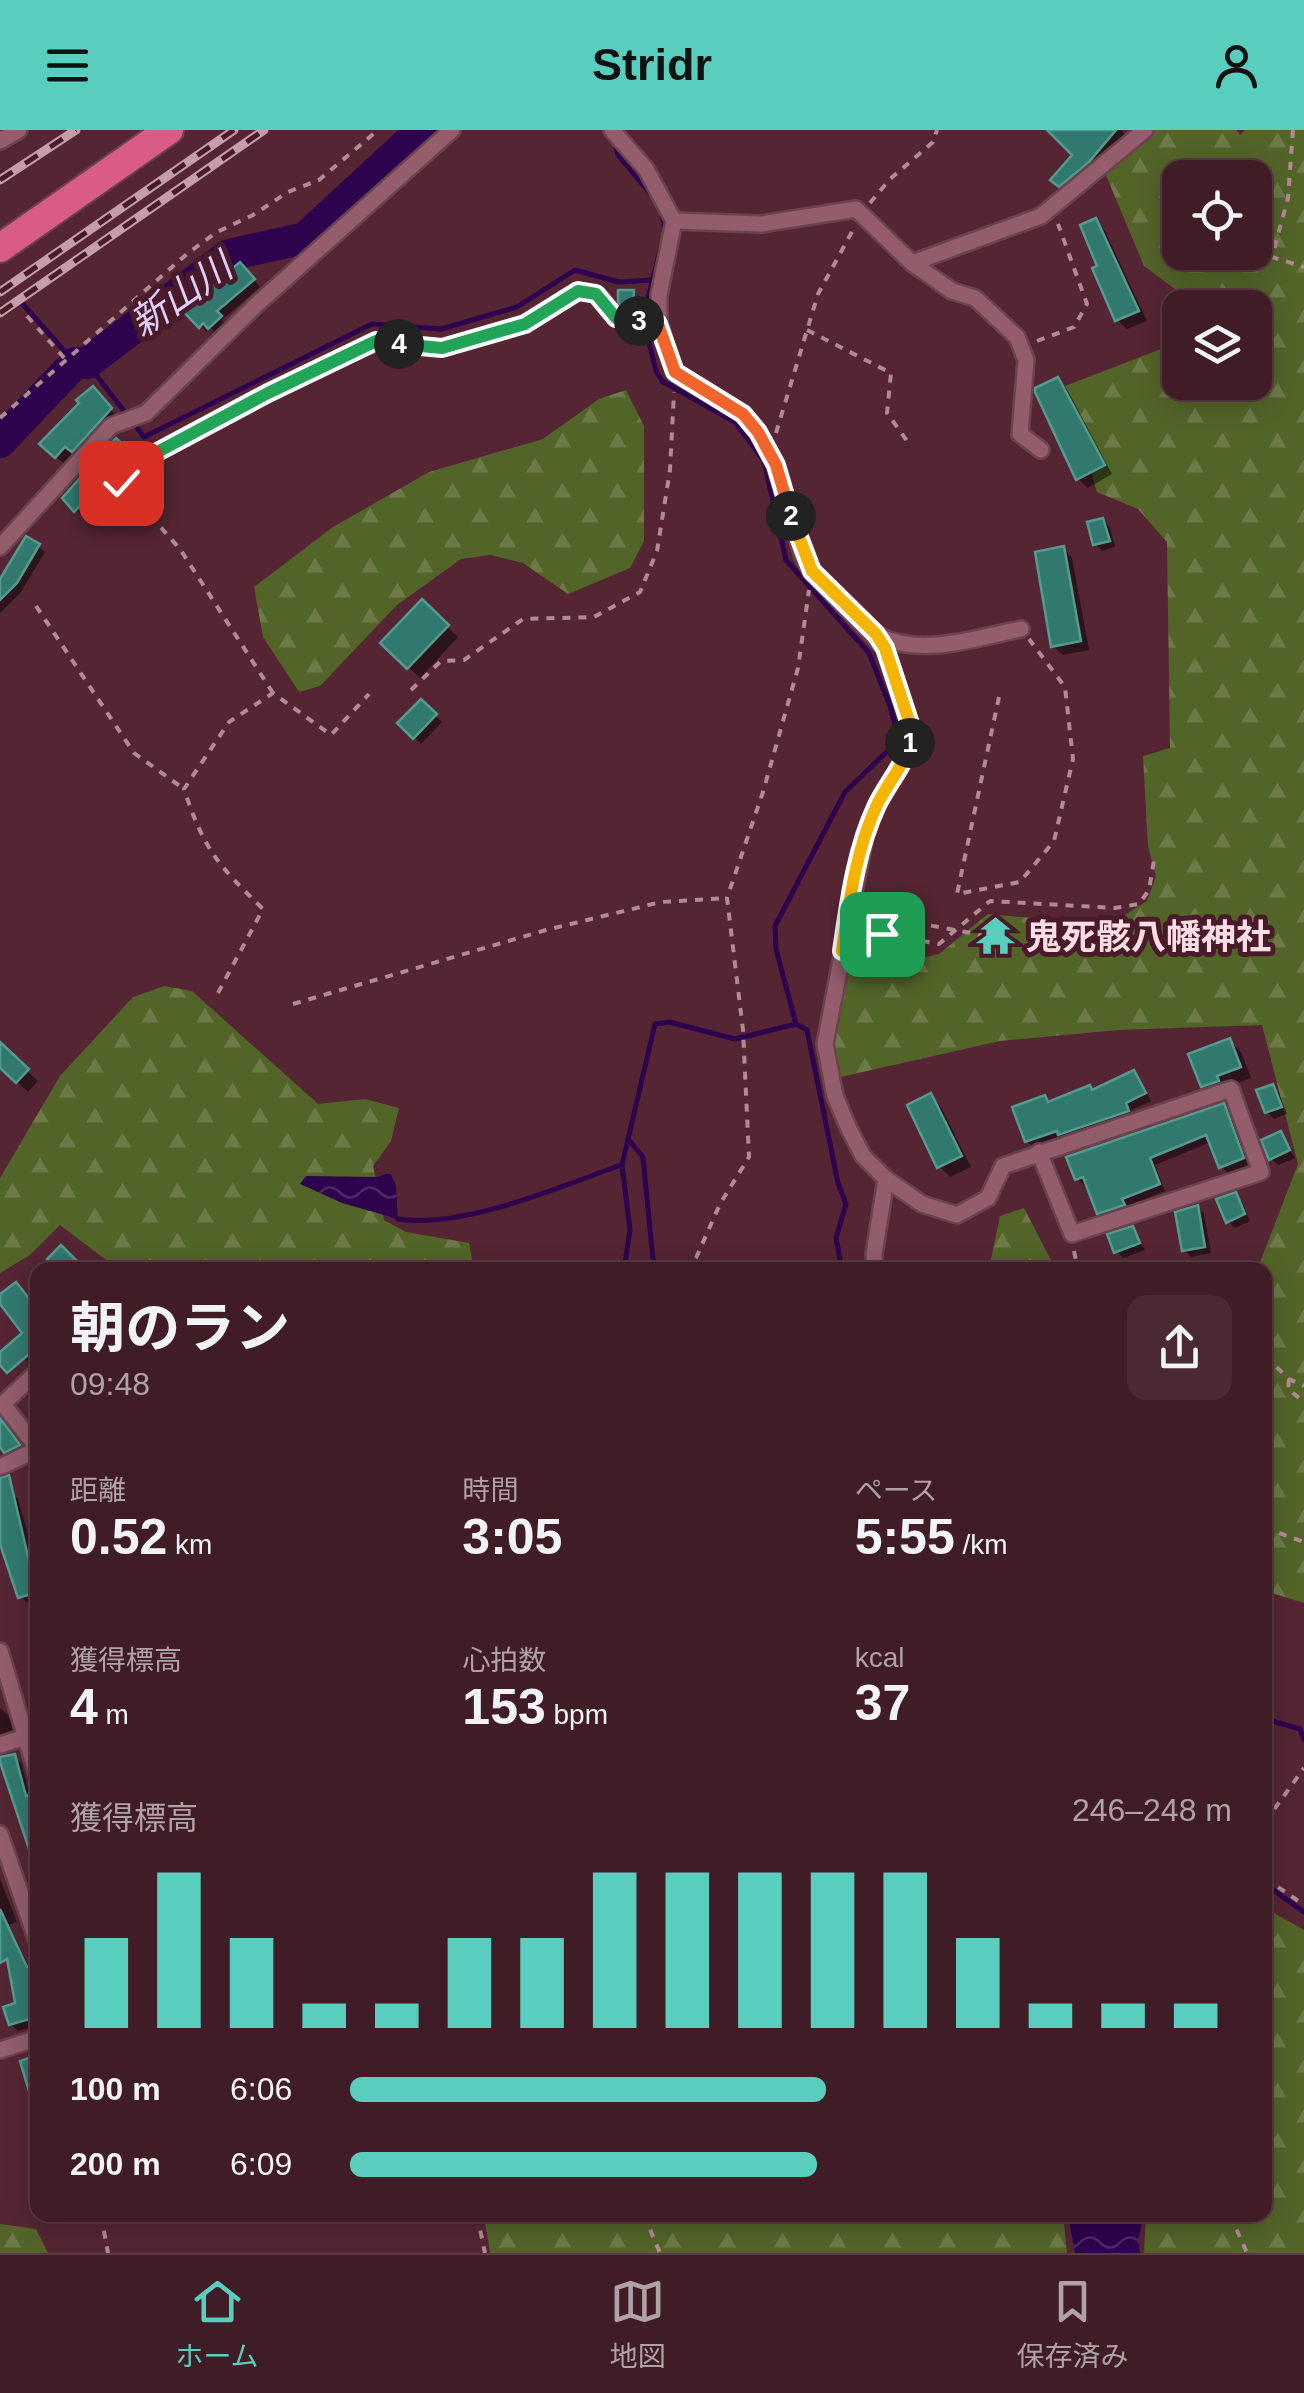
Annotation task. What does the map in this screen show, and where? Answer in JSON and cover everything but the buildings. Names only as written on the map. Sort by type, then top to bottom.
[{"type":"highway","points":[[0,248],[169,130]]},
{"type":"street","points":[[0,141],[19,130]]},
{"type":"street","points":[[0,548],[111,426],[146,414],[255,306],[452,130]]},
{"type":"street","points":[[612,130],[646,169],[674,221],[659,295],[658,324],[675,372],[743,414],[768,451],[776,465],[803,556],[812,571],[876,634],[885,648],[913,733],[907,754],[877,805],[865,835],[825,1044],[835,1096],[863,1156],[886,1179],[922,1204],[958,1215],[988,1198],[1003,1166],[1040,1152],[1232,1089],[1260,1172],[1072,1234],[1040,1152]]},
{"type":"street","points":[[912,263],[1041,216],[1145,130]]},
{"type":"street","points":[[674,221],[761,224],[856,209],[912,263],[952,291],[974,298],[1017,337],[1026,360],[1020,434],[1040,450]]},
{"type":"street","points":[[876,634],[898,646],[938,645],[1021,629]]},
{"type":"street","points":[[874,1262],[886,1179]]},
{"type":"street","points":[[30,1379],[3,1404],[30,1439]]},
{"type":"street","points":[[0,1467],[30,1453]]},
{"type":"street","points":[[0,1651],[30,1753]]},
{"type":"street","points":[[0,1745],[25,1738]]},
{"type":"street","points":[[0,1834],[30,1921]]},
{"type":"street","points":[[0,2050],[30,2041]]},
{"type":"path","points":[[0,418],[120,310],[216,232],[253,215],[288,192],[319,180],[378,130]]},
{"type":"path","points":[[768,451],[818,294],[861,214],[888,180],[933,142],[937,130]]},
{"type":"path","points":[[1292,130],[1288,198],[1272,257],[1304,267]]},
{"type":"path","points":[[1021,347],[1074,327],[1087,304],[1052,210]]},
{"type":"path","points":[[369,694],[331,735],[273,692],[180,550],[121,483],[150,456],[175,442],[376,341],[442,348],[525,324],[578,291],[596,294],[616,318],[658,324]]},
{"type":"path","points":[[28,316],[66,360]]},
{"type":"path","points":[[807,330],[891,373],[886,413],[910,445]]},
{"type":"path","points":[[411,690],[440,662],[464,660],[523,619],[594,617],[640,592],[657,551],[670,470],[675,372]]},
{"type":"path","points":[[692,1262],[748,1157],[743,1030],[727,898],[763,792],[798,668],[812,571]]},
{"type":"path","points":[[36,606],[134,753],[184,789],[198,833],[220,867],[263,910],[218,994]]},
{"type":"path","points":[[999,698],[957,894],[1020,882],[1054,840],[1073,760],[1065,687],[1021,629]]},
{"type":"path","points":[[184,789],[229,722],[273,692]]},
{"type":"path","points":[[842,951],[882,934],[939,944],[990,901],[1115,908],[1138,904],[1149,890],[1154,860]]},
{"type":"path","points":[[293,1004],[546,930],[660,902],[727,898]]},
{"type":"path","points":[[848,912],[982,935]]},
{"type":"path","points":[[1072,1234],[1077,1262]]},
{"type":"path","points":[[1272,1363],[1289,1379],[1304,1386]]},
{"type":"path","points":[[1289,1379],[1288,1388],[1304,1402]]},
{"type":"path","points":[[1279,1533],[1304,1542]]},
{"type":"path","points":[[1272,1812],[1304,1768]]},
{"type":"path","points":[[1272,1883],[1304,1906]]},
{"type":"path","points":[[102,2222],[108,2253]]},
{"type":"path","points":[[479,2222],[485,2253]]},
{"type":"path","points":[[647,2222],[660,2253]]},
{"type":"path","points":[[1233,2222],[1247,2253]]},
{"type":"green space","points":[[1155,130],[1237,130],[1240,135],[1245,130],[1304,130],[1304,1603],[1272,1593],[1272,1262],[1260,1262],[1298,1164],[1262,1025],[1118,1030],[1000,1041],[836,1078],[833,1035],[840,965],[871,948],[923,958],[939,954],[988,914],[1109,925],[1147,901],[1156,876],[1148,846],[1143,756],[1170,748],[1167,542],[1138,509],[1097,492],[1065,386],[1162,349],[1162,400],[1272,400],[1272,290],[1176,290],[1144,266],[1103,168]]},
{"type":"green space","points":[[626,390],[644,426],[644,541],[630,568],[568,594],[523,563],[490,555],[461,559],[397,605],[320,686],[299,692],[263,637],[254,587],[333,527],[429,472],[543,439],[599,399]]},
{"type":"green space","points":[[164,986],[192,991],[318,1104],[365,1099],[399,1108],[391,1141],[373,1166],[384,1220],[406,1232],[469,1243],[473,1262],[109,1262],[60,1225],[30,1255],[0,1273],[0,1178],[60,1076],[133,997]]},
{"type":"green space","points":[[1024,1208],[1052,1262],[990,1262],[1000,1216]]},
{"type":"green space","points":[[1272,1912],[1304,1930],[1304,2253],[1144,2253],[1146,2222],[1272,2222]]},
{"type":"green space","points":[[485,2222],[1064,2222],[1067,2253],[490,2253]]},
{"type":"green space","points":[[0,2224],[36,2229],[48,2253],[0,2253]]},
{"type":"water","points":[[390,1172],[396,1186],[398,1219],[342,1203],[300,1184],[306,1176],[378,1177]]},
{"type":"water","points":[[1069,2222],[1142,2222],[1140,2253],[1075,2253]]},
{"type":"waterway","name":"新山川","points":[[0,442],[75,363],[87,363],[229,255],[305,238],[422,130]]},
{"type":"waterway","points":[[615,143],[618,155],[654,198]]},
{"type":"waterway","points":[[662,212],[665,231],[643,318],[656,371],[662,381],[735,422],[764,461],[786,560],[869,653],[899,740],[845,792],[775,926],[776,949],[796,1024],[807,1030],[838,1183],[846,1204],[836,1238],[840,1262]]},
{"type":"waterway","points":[[87,363],[144,437],[372,324],[441,329],[517,307],[575,270],[619,282],[651,280]]},
{"type":"waterway","points":[[0,311],[2,314],[21,302],[75,363]]},
{"type":"waterway","points":[[625,1262],[630,1230],[622,1165],[655,1024],[669,1022],[735,1039],[796,1024]]},
{"type":"waterway","points":[[628,1139],[643,1157],[653,1262]]},
{"type":"waterway","points":[[398,1219],[452,1218],[481,1212],[621,1165]]},
{"type":"waterway","points":[[1272,1721],[1300,1729],[1304,1740]]},
{"type":"waterway","points":[[1272,1889],[1304,1912]]},
{"type":"railway","points":[[0,180],[76,130]]},
{"type":"railway","points":[[0,292],[234,130]]},
{"type":"railway","points":[[0,313],[264,130]]},
{"type":"place","name":"鬼死骸八幡神社","points":[[996,936]]},
{"type":"route","points":[[121,483],[150,456],[175,442],[376,341],[442,348],[525,324],[578,291],[596,294],[616,318],[658,324],[675,372],[743,414],[758,432],[776,465],[803,556],[812,571],[876,634],[885,648],[913,733],[907,754],[877,805],[865,835],[842,951],[882,934]]}]
